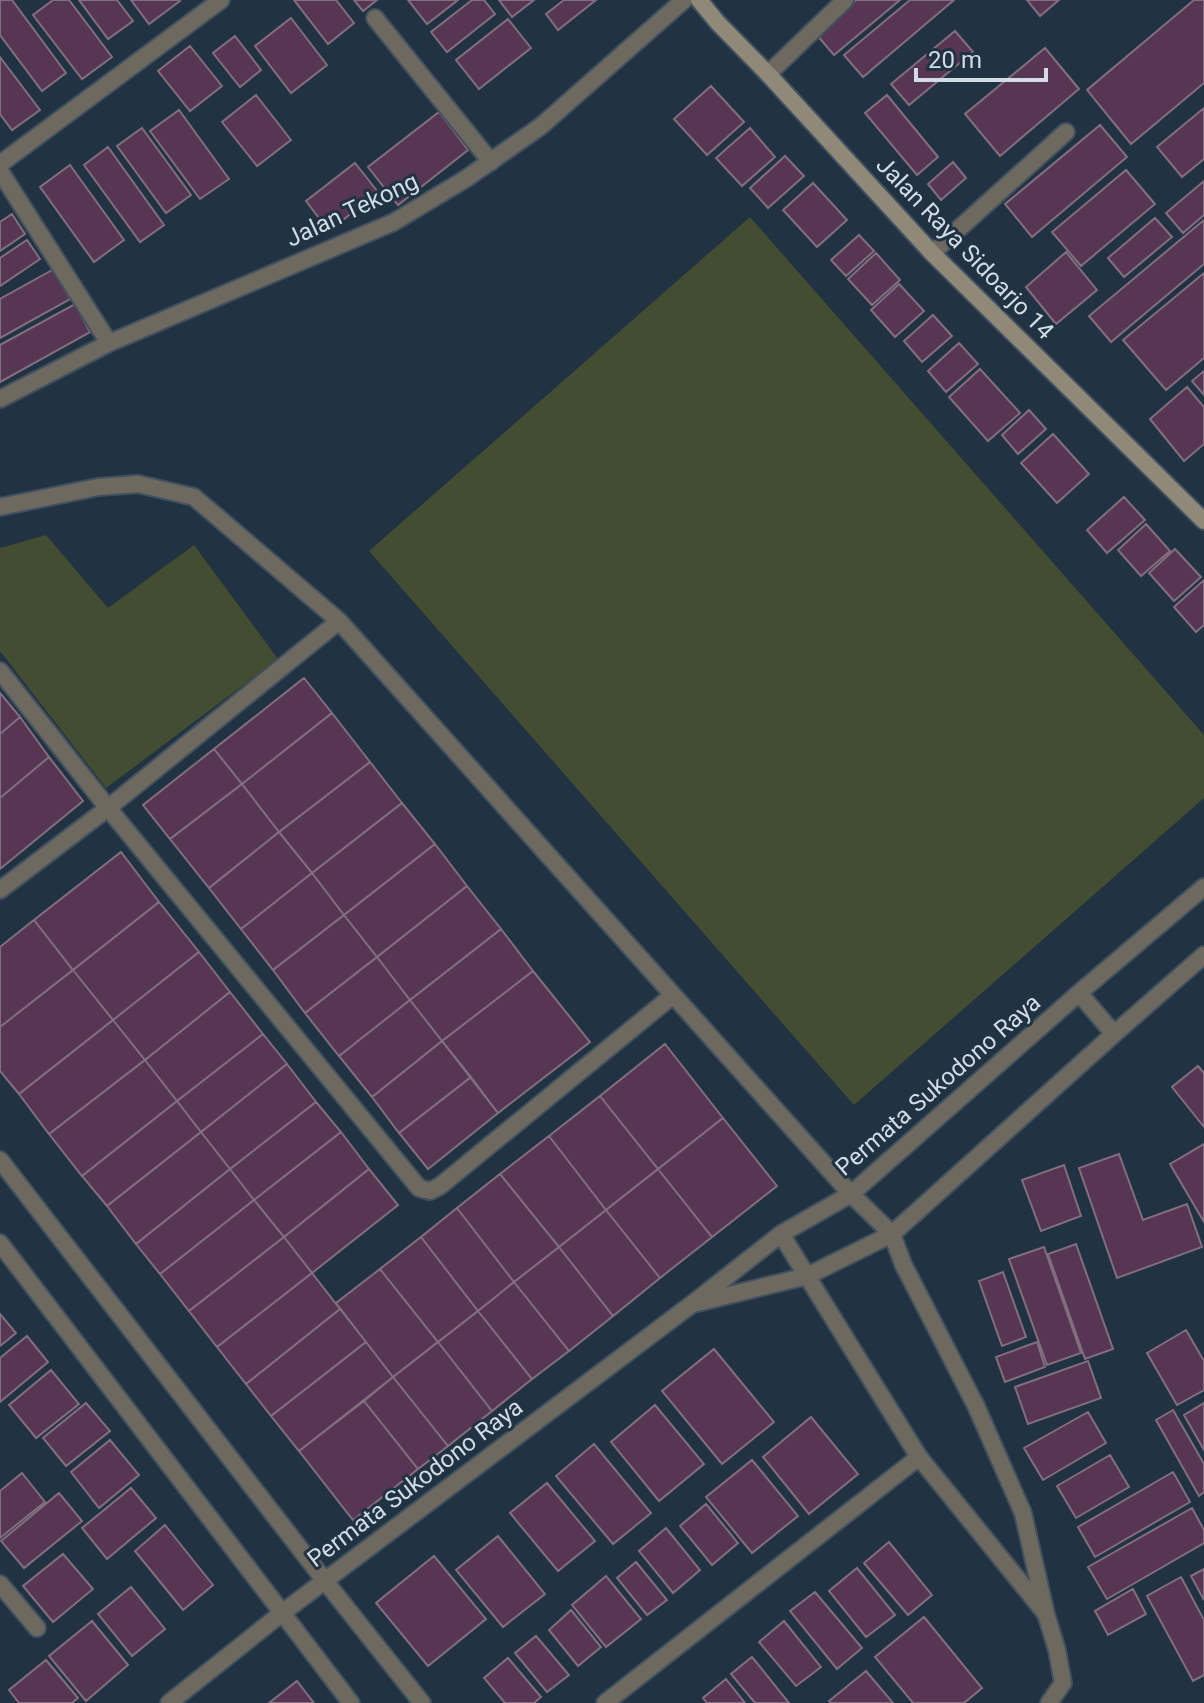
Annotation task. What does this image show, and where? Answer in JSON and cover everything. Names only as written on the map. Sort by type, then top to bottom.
[{"type":"main road","name":"Jalan Raya Sidoarjo 14","points":[[699,0],[932,253],[1204,521]]},
{"type":"street","points":[[0,164],[221,0]]},
{"type":"street","name":"Jalan Tekong","points":[[0,399],[109,343],[394,222],[491,162],[541,126],[684,0]]},
{"type":"street","points":[[765,71],[845,0]]},
{"type":"street","points":[[375,18],[491,162]]},
{"type":"street","points":[[932,253],[1066,132]]},
{"type":"street","points":[[0,171],[109,343]]},
{"type":"street","points":[[0,507],[98,487],[138,484],[194,497],[339,621],[672,996],[851,1194],[892,1234],[903,1264],[976,1406],[1023,1513],[1063,1683],[1049,1703]]},
{"type":"street","points":[[0,890],[108,808],[339,621]]},
{"type":"street","points":[[0,671],[419,1188],[430,1191],[440,1186],[672,996]]},
{"type":"street","name":"Permata Sukodono Raya","points":[[169,1703],[282,1613],[781,1234],[851,1194],[1204,887]]},
{"type":"street","name":"Permata Sukodono Raya","points":[[692,1304],[807,1276],[892,1234],[1204,955]]},
{"type":"street","points":[[1079,993],[1114,1034]]},
{"type":"street","points":[[0,1160],[422,1703]]},
{"type":"street","points":[[781,1234],[919,1457],[1046,1614]]},
{"type":"street","points":[[0,1243],[351,1703]]},
{"type":"street","points":[[605,1703],[919,1457]]},
{"type":"street","points":[[0,1584],[37,1628]]},
{"type":"green space","points":[[750,217],[1204,735],[1204,798],[854,1105],[369,551]]},
{"type":"green space","points":[[46,535],[108,608],[194,545],[278,659],[106,788],[0,651],[0,548]]},
{"type":"building","points":[[0,0],[12,0],[66,73],[42,91],[0,35]]},
{"type":"building","points":[[53,0],[69,0],[112,57],[82,79],[33,15]]},
{"type":"building","points":[[79,0],[117,0],[133,21],[108,39]]},
{"type":"building","points":[[131,0],[179,0],[180,1],[149,24]]},
{"type":"building","points":[[294,0],[336,0],[354,23],[328,44]]},
{"type":"building","points":[[354,0],[377,0],[363,11]]},
{"type":"building","points":[[408,0],[458,0],[427,24]]},
{"type":"building","points":[[472,0],[484,0],[495,14],[447,52],[431,32]]},
{"type":"building","points":[[499,0],[534,0],[512,17]]},
{"type":"building","points":[[564,0],[596,0],[558,30],[546,14]]},
{"type":"building","points":[[856,0],[900,0],[834,55],[816,34]]},
{"type":"building","points":[[910,0],[954,0],[863,77],[844,55]]},
{"type":"building","points":[[1027,0],[1059,0],[1040,16]]},
{"type":"building","points":[[1194,0],[1204,0],[1204,83],[1131,144],[1087,90]]},
{"type":"building","points":[[291,18],[327,65],[291,93],[255,46]]},
{"type":"building","points":[[508,19],[531,48],[479,89],[456,60]]},
{"type":"building","points":[[955,31],[973,52],[909,105],[891,84]]},
{"type":"building","points":[[235,36],[261,70],[240,87],[213,53]]},
{"type":"building","points":[[190,46],[222,86],[190,111],[158,71]]},
{"type":"building","points":[[1045,48],[1079,89],[1000,156],[965,114]]},
{"type":"building","points":[[0,57],[40,110],[12,130],[0,114]]},
{"type":"building","points":[[711,86],[744,122],[707,155],[674,119]]},
{"type":"building","points":[[256,95],[291,140],[257,166],[222,122]]},
{"type":"building","points":[[887,95],[938,157],[917,175],[865,113]]},
{"type":"building","points":[[1204,108],[1204,159],[1182,177],[1157,147]]},
{"type":"building","points":[[179,110],[229,179],[200,199],[150,131]]},
{"type":"building","points":[[439,112],[468,150],[398,205],[368,167]]},
{"type":"building","points":[[1100,125],[1127,157],[1032,237],[1005,204]]},
{"type":"building","points":[[142,128],[191,195],[166,213],[117,146]]},
{"type":"building","points":[[750,128],[775,157],[742,186],[716,158]]},
{"type":"building","points":[[108,147],[164,225],[140,242],[84,165]]},
{"type":"building","points":[[785,156],[804,176],[768,208],[750,188]]},
{"type":"building","points":[[953,162],[966,178],[941,200],[928,184]]},
{"type":"building","points":[[355,163],[378,192],[329,231],[306,201]]},
{"type":"building","points":[[70,165],[124,240],[94,262],[40,187]]},
{"type":"building","points":[[1126,170],[1155,204],[1081,266],[1052,232]]},
{"type":"building","points":[[1204,181],[1204,215],[1183,233],[1166,213]]},
{"type":"building","points":[[813,183],[847,220],[817,247],[783,210]]},
{"type":"building","points":[[12,214],[25,234],[0,251],[0,222]]},
{"type":"building","points":[[1155,218],[1172,237],[1124,277],[1108,258]]},
{"type":"building","points":[[1204,220],[1204,264],[1111,342],[1089,316]]},
{"type":"building","points":[[859,235],[874,251],[846,276],[831,260]]},
{"type":"building","points":[[27,240],[40,259],[0,286],[0,258]]},
{"type":"building","points":[[1066,252],[1097,290],[1056,324],[1026,287]]},
{"type":"building","points":[[876,253],[900,280],[872,305],[848,279]]},
{"type":"building","points":[[54,269],[70,299],[0,338],[0,299]]},
{"type":"building","points":[[1204,273],[1204,358],[1166,390],[1123,340]]},
{"type":"building","points":[[899,284],[924,311],[895,337],[871,310]]},
{"type":"building","points":[[75,304],[90,332],[0,382],[0,345]]},
{"type":"building","points":[[933,315],[952,336],[922,362],[904,341]]},
{"type":"building","points":[[959,343],[978,364],[946,392],[928,371]]},
{"type":"building","points":[[980,369],[1020,413],[988,441],[949,397]]},
{"type":"building","points":[[1204,371],[1204,395],[1192,381]]},
{"type":"building","points":[[1187,387],[1204,407],[1204,444],[1184,461],[1150,419]]},
{"type":"building","points":[[1029,410],[1046,429],[1018,454],[1002,435]]},
{"type":"building","points":[[1053,434],[1089,474],[1057,503],[1021,463]]},
{"type":"building","points":[[1124,497],[1145,520],[1107,553],[1087,530]]},
{"type":"building","points":[[1146,524],[1170,551],[1141,576],[1118,550]]},
{"type":"building","points":[[1175,549],[1201,577],[1174,601],[1149,573]]},
{"type":"building","points":[[1204,580],[1204,625],[1196,632],[1174,607]]},
{"type":"building","points":[[304,678],[332,713],[242,784],[214,749]]},
{"type":"building","points":[[0,693],[20,717],[0,734]]},
{"type":"building","points":[[332,713],[370,762],[279,832],[242,784]]},
{"type":"building","points":[[20,717],[49,757],[0,798],[0,734]]},
{"type":"building","points":[[214,749],[242,784],[170,839],[143,805]]},
{"type":"building","points":[[49,757],[83,801],[0,869],[0,798]]},
{"type":"building","points":[[370,762],[402,803],[312,873],[279,832]]},
{"type":"building","points":[[242,784],[279,832],[209,888],[170,839]]},
{"type":"building","points":[[402,803],[435,844],[344,915],[312,873]]},
{"type":"building","points":[[279,832],[312,873],[241,929],[209,888]]},
{"type":"building","points":[[435,844],[467,886],[377,957],[344,915]]},
{"type":"building","points":[[121,852],[159,902],[73,970],[34,920]]},
{"type":"building","points":[[312,873],[344,915],[273,970],[241,929]]},
{"type":"building","points":[[467,886],[501,929],[410,1000],[377,957]]},
{"type":"building","points":[[159,902],[199,952],[113,1020],[73,970]]},
{"type":"building","points":[[344,915],[377,957],[305,1013],[273,970]]},
{"type":"building","points":[[34,920],[73,970],[0,1027],[0,947]]},
{"type":"building","points":[[501,929],[533,971],[442,1041],[410,1000]]},
{"type":"building","points":[[199,952],[230,992],[145,1060],[113,1020]]},
{"type":"building","points":[[377,957],[410,1000],[339,1056],[305,1013]]},
{"type":"building","points":[[73,970],[113,1020],[19,1094],[0,1071],[0,1027]]},
{"type":"building","points":[[533,971],[590,1042],[498,1113],[442,1041]]},
{"type":"building","points":[[230,992],[263,1034],[177,1101],[145,1060]]},
{"type":"building","points":[[410,1000],[442,1041],[372,1097],[339,1056]]},
{"type":"building","points":[[113,1020],[145,1060],[49,1134],[19,1094]]},
{"type":"building","points":[[263,1034],[287,1064],[201,1132],[177,1101]]},
{"type":"building","points":[[442,1041],[471,1077],[399,1133],[372,1097]]},
{"type":"building","points":[[665,1044],[723,1118],[658,1169],[600,1096]]},
{"type":"building","points":[[145,1060],[177,1101],[82,1176],[49,1134]]},
{"type":"building","points":[[287,1064],[316,1102],[230,1169],[201,1132]]},
{"type":"building","points":[[1198,1066],[1204,1073],[1204,1127],[1172,1087]]},
{"type":"building","points":[[471,1077],[498,1113],[428,1169],[399,1133]]},
{"type":"building","points":[[600,1096],[658,1169],[606,1210],[549,1136]]},
{"type":"building","points":[[177,1101],[201,1132],[107,1206],[82,1176]]},
{"type":"building","points":[[316,1102],[341,1132],[254,1200],[230,1169]]},
{"type":"building","points":[[723,1118],[777,1186],[712,1237],[658,1169]]},
{"type":"building","points":[[201,1132],[230,1169],[136,1244],[107,1206]]},
{"type":"building","points":[[341,1132],[369,1169],[284,1237],[254,1200]]},
{"type":"building","points":[[549,1136],[606,1210],[559,1247],[500,1174]]},
{"type":"building","points":[[1204,1144],[1204,1222],[1170,1164]]},
{"type":"building","points":[[1119,1154],[1143,1220],[1187,1204],[1202,1247],[1117,1278],[1079,1168]]},
{"type":"building","points":[[1064,1165],[1081,1216],[1041,1231],[1022,1180]]},
{"type":"building","points":[[230,1169],[254,1200],[160,1274],[136,1244]]},
{"type":"building","points":[[369,1169],[398,1205],[312,1273],[284,1237]]},
{"type":"building","points":[[658,1169],[712,1237],[660,1278],[606,1210]]},
{"type":"building","points":[[500,1174],[559,1247],[514,1282],[457,1208]]},
{"type":"building","points":[[254,1200],[284,1237],[189,1311],[160,1274]]},
{"type":"building","points":[[457,1208],[514,1282],[478,1311],[421,1237]]},
{"type":"building","points":[[606,1210],[660,1278],[613,1316],[559,1247]]},
{"type":"building","points":[[284,1237],[312,1273],[217,1347],[189,1311]]},
{"type":"building","points":[[421,1237],[478,1311],[438,1342],[380,1269]]},
{"type":"building","points":[[1076,1244],[1113,1349],[1085,1359],[1048,1254]]},
{"type":"building","points":[[559,1247],[613,1316],[569,1351],[514,1282]]},
{"type":"building","points":[[1044,1247],[1081,1353],[1047,1365],[1009,1259]]},
{"type":"building","points":[[380,1269],[438,1342],[393,1377],[336,1303]]},
{"type":"building","points":[[1003,1272],[1026,1337],[1002,1346],[979,1281]]},
{"type":"building","points":[[312,1273],[340,1309],[246,1384],[217,1347]]},
{"type":"building","points":[[514,1282],[569,1351],[532,1379],[478,1311]]},
{"type":"building","points":[[340,1309],[366,1342],[271,1416],[246,1384]]},
{"type":"building","points":[[478,1311],[532,1379],[492,1411],[438,1342]]},
{"type":"building","points":[[0,1314],[16,1333],[0,1346]]},
{"type":"building","points":[[1186,1330],[1204,1361],[1204,1390],[1177,1405],[1147,1353]]},
{"type":"building","points":[[27,1336],[48,1362],[0,1402],[0,1358]]},
{"type":"building","points":[[366,1342],[393,1377],[299,1451],[271,1416]]},
{"type":"building","points":[[438,1342],[492,1411],[448,1446],[393,1377]]},
{"type":"building","points":[[1037,1342],[1045,1367],[1005,1382],[996,1357]]},
{"type":"building","points":[[714,1349],[774,1422],[722,1464],[662,1391]]},
{"type":"building","points":[[1088,1361],[1101,1398],[1028,1424],[1015,1387]]},
{"type":"building","points":[[51,1370],[79,1404],[36,1438],[9,1405]]},
{"type":"building","points":[[393,1377],[448,1446],[418,1469],[364,1401]]},
{"type":"building","points":[[364,1401],[418,1469],[353,1520],[299,1451]]},
{"type":"building","points":[[86,1403],[110,1431],[66,1466],[43,1438]]},
{"type":"building","points":[[1204,1403],[1204,1450],[1184,1415]]},
{"type":"building","points":[[655,1405],[704,1464],[659,1501],[611,1442]]},
{"type":"building","points":[[1173,1410],[1204,1464],[1204,1492],[1199,1496],[1156,1420]]},
{"type":"building","points":[[1088,1412],[1106,1443],[1043,1480],[1024,1448]]},
{"type":"building","points":[[811,1417],[858,1474],[809,1514],[763,1457]]},
{"type":"building","points":[[110,1440],[139,1475],[99,1508],[71,1472]]},
{"type":"building","points":[[594,1444],[651,1513],[613,1544],[556,1476]]},
{"type":"building","points":[[1110,1455],[1129,1487],[1076,1518],[1057,1486]]},
{"type":"building","points":[[752,1460],[798,1516],[752,1553],[706,1497]]},
{"type":"building","points":[[1173,1472],[1190,1502],[1095,1557],[1078,1527]]},
{"type":"building","points":[[22,1473],[45,1502],[0,1538],[0,1491]]},
{"type":"building","points":[[547,1483],[595,1541],[558,1571],[510,1513]]},
{"type":"building","points":[[131,1488],[156,1518],[107,1559],[82,1528]]},
{"type":"building","points":[[59,1493],[82,1521],[24,1568],[1,1541]]},
{"type":"building","points":[[706,1504],[738,1543],[712,1565],[680,1526]]},
{"type":"building","points":[[1192,1508],[1204,1530],[1204,1543],[1107,1599],[1088,1567]]},
{"type":"building","points":[[165,1525],[213,1585],[183,1610],[135,1551]]},
{"type":"building","points":[[666,1528],[700,1570],[673,1593],[639,1551]]},
{"type":"building","points":[[498,1536],[545,1594],[503,1627],[456,1570]]},
{"type":"building","points":[[889,1542],[932,1595],[908,1615],[864,1563]]},
{"type":"building","points":[[63,1554],[93,1589],[53,1622],[23,1586]]},
{"type":"building","points":[[434,1556],[486,1619],[428,1666],[376,1603]]},
{"type":"building","points":[[636,1562],[667,1600],[647,1615],[617,1578]]},
{"type":"building","points":[[857,1568],[895,1615],[866,1637],[829,1591]]},
{"type":"building","points":[[1204,1569],[1204,1600],[1191,1576]]},
{"type":"building","points":[[606,1576],[641,1619],[606,1647],[572,1605]]},
{"type":"building","points":[[1181,1577],[1204,1620],[1204,1675],[1193,1681],[1147,1596]]},
{"type":"building","points":[[131,1587],[165,1629],[132,1656],[98,1614]]},
{"type":"building","points":[[1133,1589],[1146,1614],[1108,1635],[1095,1611]]},
{"type":"building","points":[[815,1592],[862,1648],[837,1669],[790,1611]]},
{"type":"building","points":[[571,1610],[601,1647],[578,1666],[549,1630]]},
{"type":"building","points":[[924,1617],[982,1688],[964,1703],[913,1703],[875,1657]]},
{"type":"building","points":[[92,1621],[128,1665],[86,1701],[49,1656]]},
{"type":"building","points":[[784,1621],[821,1667],[796,1686],[759,1642]]},
{"type":"building","points":[[536,1636],[569,1675],[547,1692],[515,1653]]},
{"type":"building","points":[[752,1657],[789,1703],[755,1703],[731,1674]]},
{"type":"building","points":[[508,1658],[541,1697],[534,1703],[505,1703],[484,1678]]},
{"type":"building","points":[[46,1660],[78,1698],[72,1703],[19,1703],[9,1690]]},
{"type":"building","points":[[866,1671],[893,1703],[829,1701]]},
{"type":"building","points":[[726,1679],[745,1703],[707,1703],[703,1698]]},
{"type":"building","points":[[297,1681],[314,1703],[269,1703]]}]
